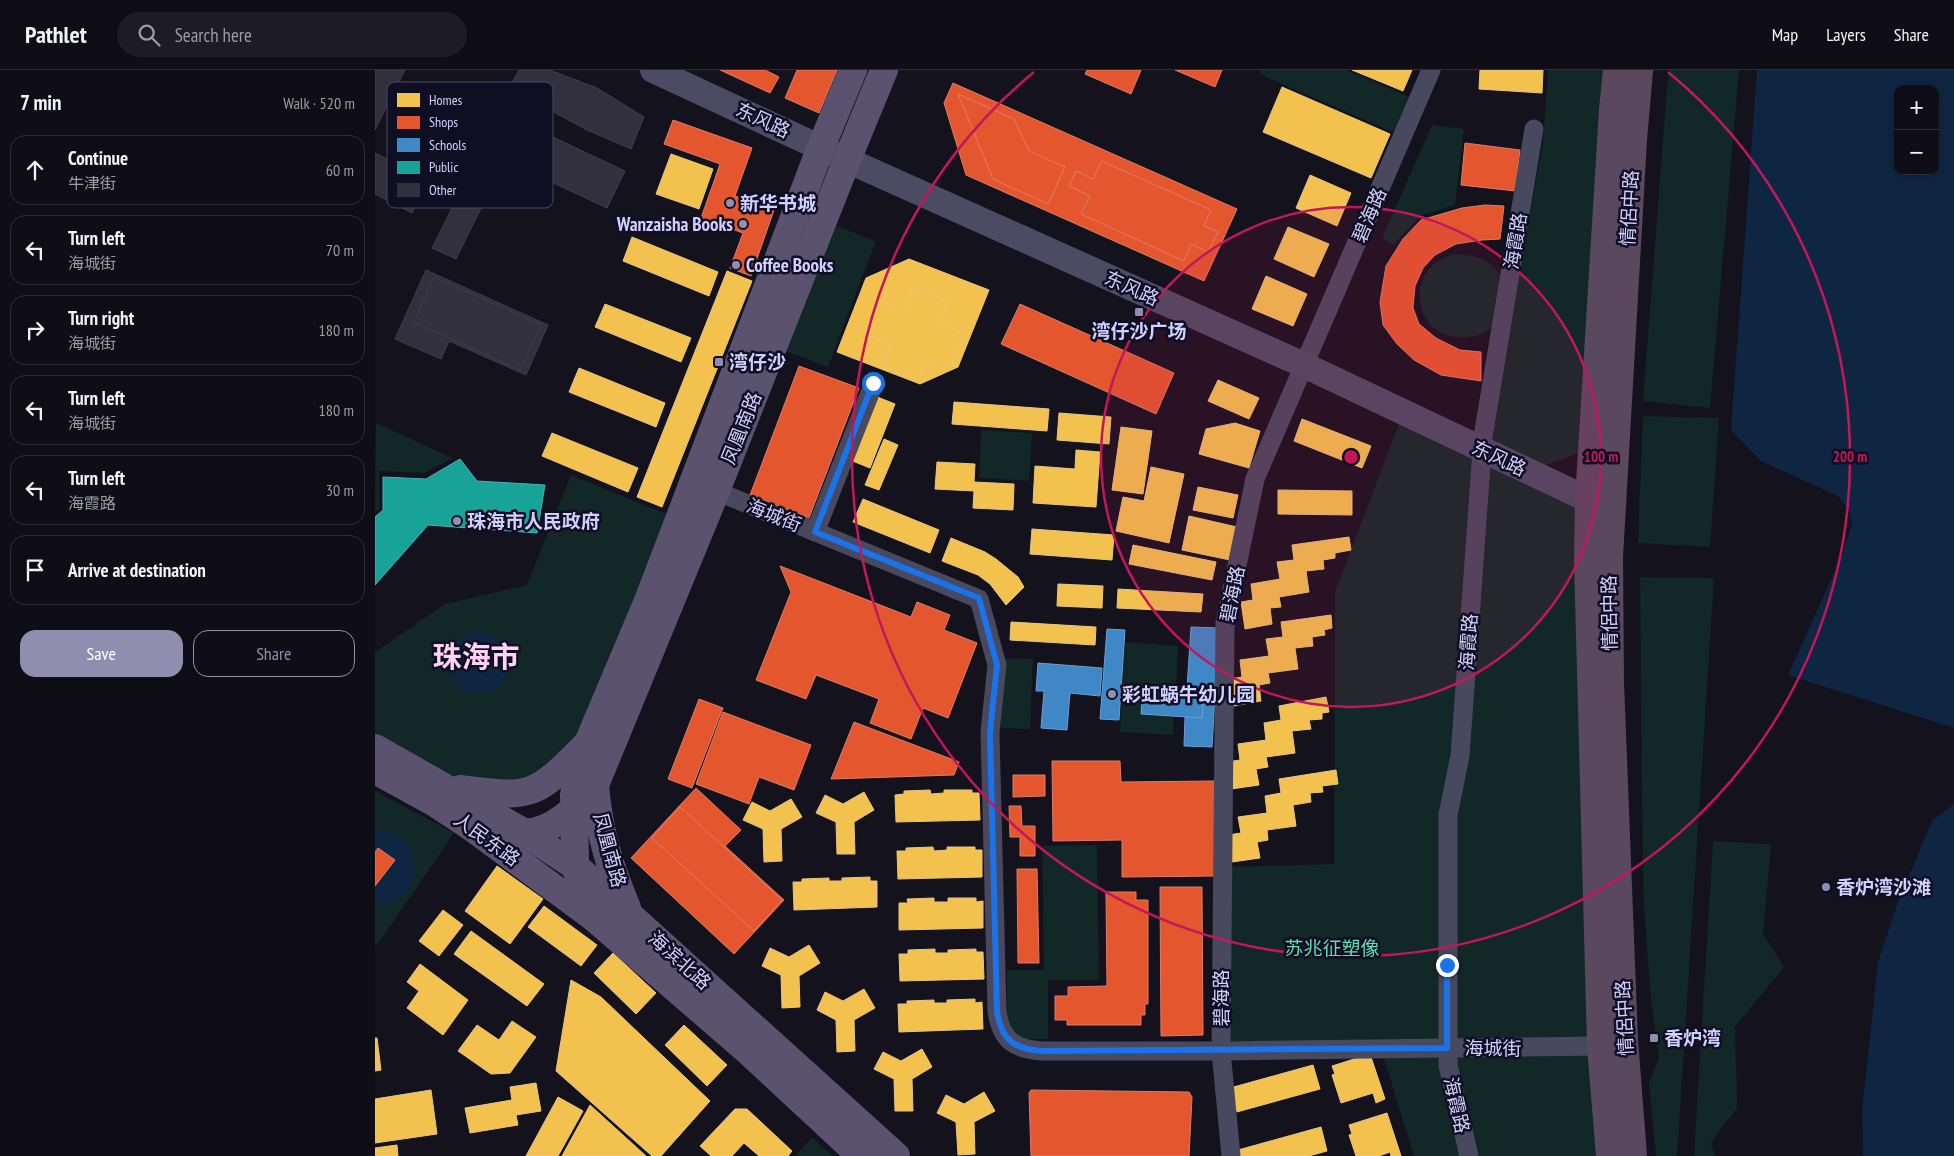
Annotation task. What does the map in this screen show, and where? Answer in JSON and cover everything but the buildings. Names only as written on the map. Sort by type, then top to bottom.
[{"type":"highway","name":"情侶中路","points":[[1617,70],[1613,110],[1600,501],[1609,557],[1610,683],[1624,1040],[1633,1156]]},
{"type":"highway","name":"情侶中路","points":[[1610,1156],[1601,1046],[1588,559],[1600,501],[1639,70]]},
{"type":"main road","name":"凤凰南路","points":[[593,917],[575,866],[573,794],[586,745],[648,601],[821,147],[853,70]]},
{"type":"main road","name":"凤凰南路","points":[[470,826],[525,833],[542,829],[573,811],[595,785],[716,491],[884,70]]},
{"type":"main road","name":"凤凰南路","points":[[446,787],[496,794],[512,795],[527,793],[543,786],[558,774],[586,745]]},
{"type":"main road","name":"人民东路","points":[[375,748],[446,787]]},
{"type":"main road","name":"人民东路","points":[[375,770],[435,803],[470,826],[593,917]]},
{"type":"main road","name":"凤凰南路","points":[[595,785],[603,843],[615,879],[630,914]]},
{"type":"main road","name":"海滨北路","points":[[446,787],[525,833],[575,866],[896,1156]]},
{"type":"main road","name":"海滨北路","points":[[593,917],[749,1052],[861,1156]]},
{"type":"street","name":"东风路","points":[[653,70],[847,160],[1304,365],[1482,449],[1600,501]]},
{"type":"street","name":"碧海路","points":[[1231,1156],[1221,1051],[1225,623],[1255,479],[1431,70]]},
{"type":"street","name":"海霞路","points":[[1469,1156],[1450,1081],[1447,1048],[1448,815],[1460,756],[1482,449],[1534,129]]},
{"type":"street","points":[[815,532],[873,383]]},
{"type":"street","name":"海城街","points":[[716,491],[979,598],[997,665],[990,732],[997,1011],[1002,1032],[1009,1041],[1031,1050],[1042,1051],[1221,1051],[1601,1046]]},
{"type":"green space","points":[[1260,70],[1346,70],[1412,98],[1397,134],[1259,74]]},
{"type":"green space","points":[[1548,70],[1618,70],[1587,450],[1538,468],[1489,445],[1543,142]]},
{"type":"green space","points":[[1669,70],[1739,70],[1710,408],[1643,401]]},
{"type":"green space","points":[[1432,125],[1464,129],[1455,205],[1420,216],[1393,245],[1382,238]]},
{"type":"green space","points":[[826,222],[876,241],[828,367],[778,348]]},
{"type":"green space","points":[[1454,254],[1482,259],[1494,267],[1501,279],[1496,321],[1483,333],[1474,336],[1456,337],[1439,331],[1427,320],[1421,305],[1420,289],[1426,274],[1436,262]]},
{"type":"green space","name":"苏兆征塑像","points":[[1403,413],[1481,450],[1459,756],[1447,1041],[1228,1041],[1224,867],[1334,864],[1335,592]]},
{"type":"green space","points":[[1643,416],[1719,418],[1710,547],[1638,543]]},
{"type":"green space","points":[[376,423],[453,458],[424,473],[379,471],[380,508],[375,512]]},
{"type":"green space","points":[[981,430],[1032,433],[1029,481],[979,478]]},
{"type":"green space","points":[[1483,451],[1588,501],[1600,1045],[1448,1047],[1450,815]]},
{"type":"green space","points":[[571,475],[671,516],[579,740],[540,776],[508,785],[442,773],[375,736],[375,652],[445,604],[527,585]]},
{"type":"green space","points":[[1640,577],[1714,578],[1677,1156],[1656,1156],[1649,1082],[1659,1058],[1651,1001],[1643,891]]},
{"type":"green space","points":[[1125,642],[1178,646],[1176,687],[1143,685],[1174,716],[1173,735],[1120,732]]},
{"type":"green space","points":[[1003,658],[1033,659],[1030,729],[1000,728]]},
{"type":"green space","points":[[375,791],[454,833],[380,941],[375,945]]},
{"type":"green space","points":[[1713,841],[1771,844],[1763,933],[1784,967],[1735,1027],[1737,1108],[1711,1144],[1715,1156],[1694,1156]]},
{"type":"green space","points":[[1097,845],[1099,980],[1048,980],[1048,1039],[1020,1039],[1007,1022],[1007,970],[1044,970],[1042,846]]},
{"type":"green space","points":[[1600,1048],[1605,1156],[1470,1156],[1448,1049]]},
{"type":"green space","points":[[1441,1054],[1441,1084],[1461,1156],[1414,1156],[1383,1055]]},
{"type":"green space","points":[[812,1137],[833,1156],[795,1156]]},
{"type":"water","points":[[1757,70],[1954,70],[1954,728],[1788,675],[1843,553],[1852,523],[1849,510],[1838,496],[1761,461],[1731,430]]},
{"type":"water","points":[[478,632],[490,635],[500,641],[506,651],[509,663],[506,675],[500,685],[490,691],[478,694],[466,691],[456,685],[450,675],[447,663],[450,651],[456,641],[466,635]]},
{"type":"water","points":[[1954,804],[1954,1156],[1863,1156],[1862,1111],[1878,962],[1898,902],[1932,821]]},
{"type":"water","points":[[375,830],[393,833],[405,842],[413,854],[415,868],[412,882],[404,894],[392,902],[375,904]]},
{"type":"place","name":"新华书城","points":[[730,203]]},
{"type":"place","name":"Wanzaisha Books","points":[[743,224]]},
{"type":"place","name":"Coffee Books","points":[[736,265]]},
{"type":"place","name":"湾仔沙广场","points":[[1139,312]]},
{"type":"place","name":"湾仔沙","points":[[719,362]]},
{"type":"place","name":"珠海市人民政府","points":[[457,521]]},
{"type":"place","name":"彩虹蜗牛幼儿园","points":[[1112,694]]},
{"type":"place","name":"香炉湾沙滩","points":[[1826,887]]},
{"type":"place","name":"香炉湾","points":[[1654,1038]]},
{"type":"district","name":"珠海市","points":[[476,657]]},
{"type":"route","points":[[873,383],[815,532],[979,598],[997,665],[990,732],[997,1011],[1002,1032],[1009,1041],[1020,1047],[1042,1051],[1447,1048],[1447,965]]}]
